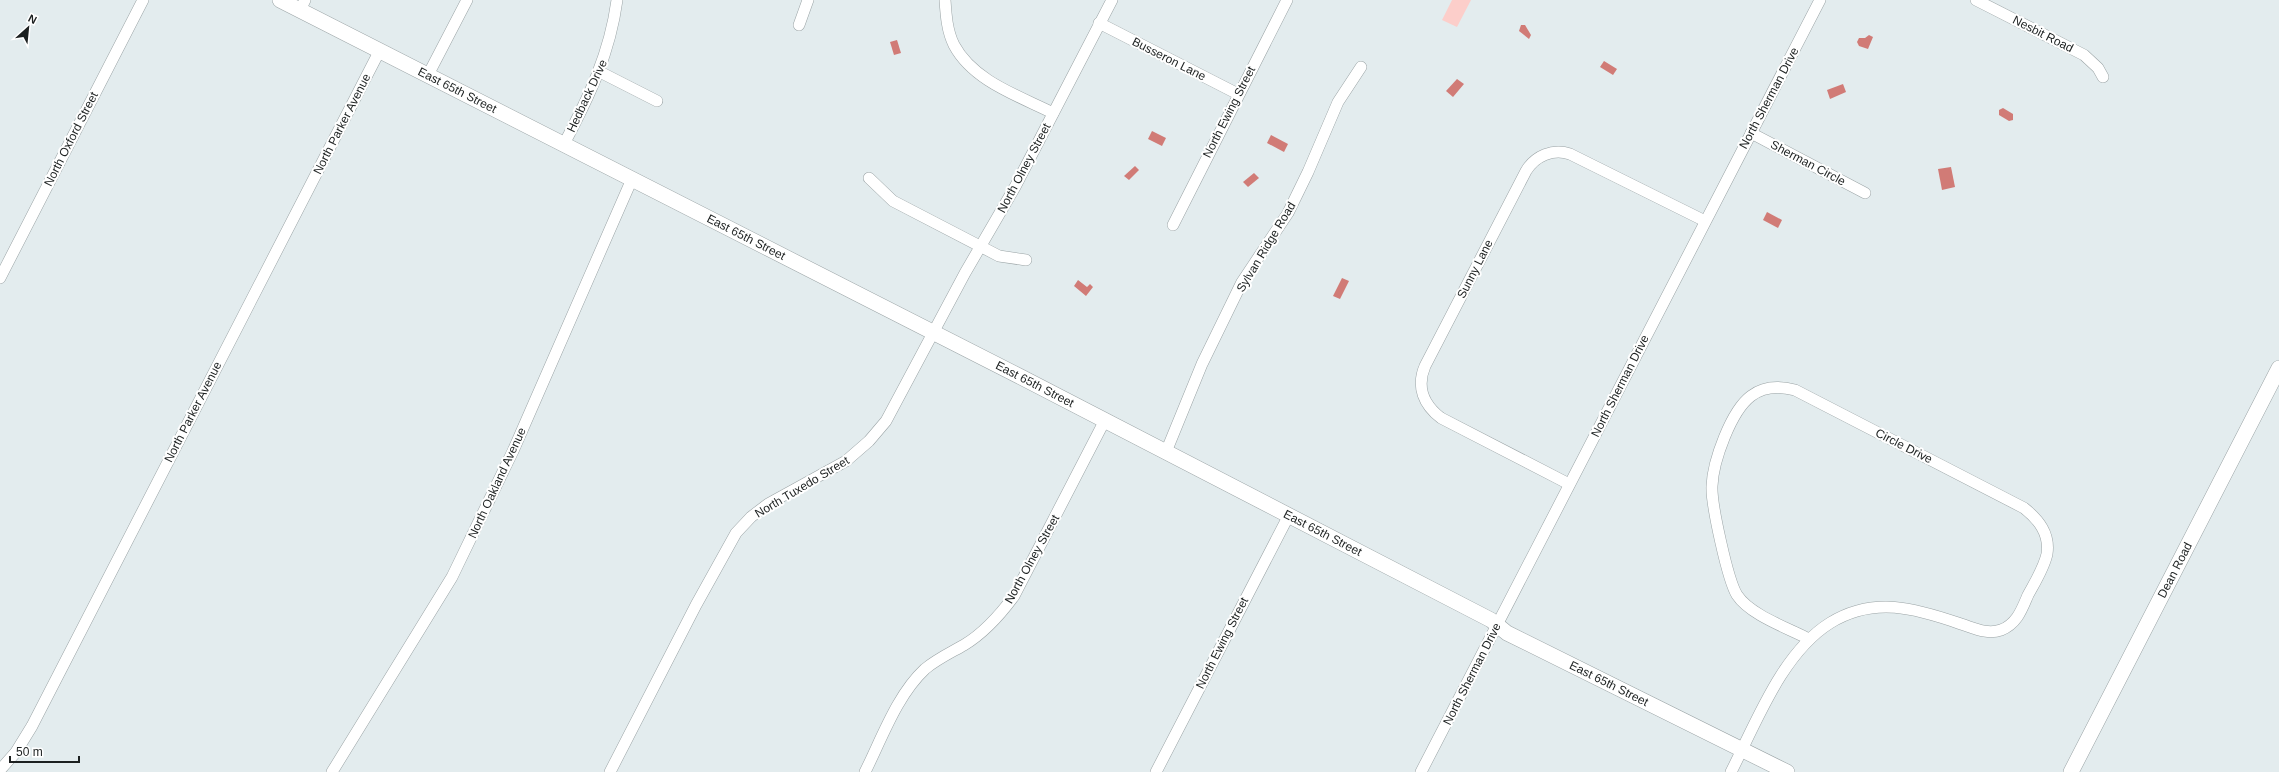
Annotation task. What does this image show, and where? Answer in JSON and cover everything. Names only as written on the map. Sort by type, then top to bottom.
[{"type":"street","name":"North Oxford Street","points":[[0,278],[143,0]]},
{"type":"street","name":"East 65th Street","points":[[280,0],[303,5],[380,50],[1289,515],[1497,625],[1507,633],[1787,772]]},
{"type":"street","points":[[428,75],[467,0]]},
{"type":"street","name":"Hedback Drive","points":[[564,144],[600,72],[610,38],[617,0]]},
{"type":"street","points":[[800,25],[808,0]]},
{"type":"street","points":[[945,0],[950,33],[955,46],[965,60],[985,78],[1053,113]]},
{"type":"street","name":"North Olney Street","points":[[933,333],[1015,187],[1112,0]]},
{"type":"street","name":"North Ewing Street","points":[[1173,225],[1238,94],[1287,0]]},
{"type":"street","name":"North Sherman Drive","points":[[1421,772],[1820,0]]},
{"type":"street","name":"Nesbit Road","points":[[1976,0],[2085,56],[2098,68],[2103,77]]},
{"type":"street","name":"Busseron Lane","points":[[1100,23],[1238,94]]},
{"type":"street","name":"North Parker Avenue","points":[[0,770],[18,748],[32,726],[380,50]]},
{"type":"street","name":"Sylvan Ridge Road","points":[[1166,452],[1202,364],[1242,282],[1288,213],[1311,166],[1338,102],[1361,67]]},
{"type":"street","points":[[600,72],[657,101]]},
{"type":"street","name":"Sherman Circle","points":[[1751,133],[1865,193]]},
{"type":"street","name":"Sunny Lane","points":[[1570,484],[1441,418],[1431,410],[1422,396],[1421,383],[1423,371],[1432,352],[1526,171],[1541,156],[1553,152],[1570,154],[1705,221]]},
{"type":"street","points":[[869,178],[893,201],[1003,257],[1026,260]]},
{"type":"street","name":"North Oakland Avenue","points":[[332,772],[452,577],[513,451],[632,179]]},
{"type":"street","name":"North Tuxedo Street","points":[[610,772],[733,536],[761,509],[839,466],[869,441],[888,417],[933,333]]},
{"type":"street","name":"Dean Road","points":[[2071,772],[2279,368]]},
{"type":"street","name":"Circle Drive","points":[[1776,386],[1795,390],[2024,508],[2037,519],[2046,538],[2045,559],[2017,618],[2005,628],[1992,632],[1984,632],[1920,610],[1882,607],[1841,618],[1809,639],[1751,609],[1738,596],[1732,581],[1714,510],[1713,474],[1721,444],[1744,403],[1751,396],[1776,386]]},
{"type":"street","name":"North Olney Street","points":[[865,772],[902,700],[917,678],[939,658],[954,651],[979,634],[998,616],[1014,596],[1105,420]]},
{"type":"street","name":"North Ewing Street","points":[[1156,772],[1289,515]]},
{"type":"street","points":[[1731,772],[1789,662],[1809,639]]},
{"type":"shaded area","points":[[1452,0],[1471,0],[1457,27],[1442,20]]},
{"type":"shaded area","points":[[1521,25],[1525,25],[1531,35],[1529,39],[1519,31]]},
{"type":"shaded area","points":[[1869,35],[1873,37],[1868,49],[1859,46],[1857,42],[1859,38],[1865,38]]},
{"type":"shaded area","points":[[897,40],[901,53],[894,55],[890,42]]},
{"type":"shaded area","points":[[1604,61],[1617,69],[1613,75],[1600,67]]},
{"type":"shaded area","points":[[1457,79],[1464,84],[1453,97],[1446,91]]},
{"type":"shaded area","points":[[1843,84],[1846,92],[1830,99],[1827,90]]},
{"type":"shaded area","points":[[2003,108],[2013,114],[2013,120],[2009,121],[1999,115],[1999,110]]},
{"type":"shaded area","points":[[1152,131],[1166,138],[1162,146],[1148,139]]},
{"type":"shaded area","points":[[1271,135],[1288,144],[1284,152],[1267,143]]},
{"type":"shaded area","points":[[1135,166],[1139,170],[1129,180],[1124,176]]},
{"type":"shaded area","points":[[1951,167],[1955,187],[1942,190],[1938,169]]},
{"type":"shaded area","points":[[1254,173],[1259,178],[1248,187],[1243,182]]},
{"type":"shaded area","points":[[1767,212],[1782,220],[1778,228],[1763,220]]},
{"type":"shaded area","points":[[1342,278],[1349,281],[1340,299],[1333,296]]},
{"type":"shaded area","points":[[1078,280],[1087,287],[1090,284],[1093,287],[1086,296],[1074,286]]}]
